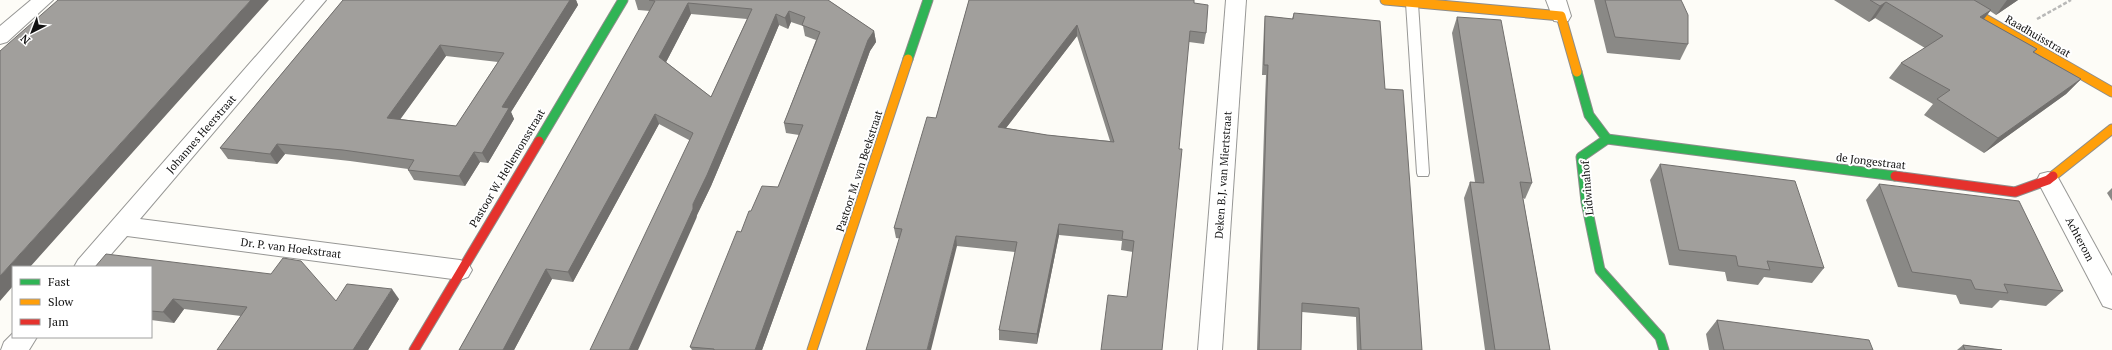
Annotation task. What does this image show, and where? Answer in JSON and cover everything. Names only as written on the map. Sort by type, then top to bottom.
[{"type":"street","points":[[0,36],[43,0]]},
{"type":"street","name":"Johannes Heerstraat","points":[[87,266],[316,0]]},
{"type":"street","name":"Pastoor W. Hellemonsstraat","points":[[414,350],[460,270],[623,0]]},
{"type":"street","name":"Pastoor M. van Beekstraat","points":[[812,350],[928,0]]},
{"type":"street","name":"Deken B.J. van Miertstraat","points":[[1210,350],[1236,0]]},
{"type":"street","points":[[1385,0],[1412,3],[1558,8],[1590,115],[1607,139]]},
{"type":"street","name":"Raadhuisstraat","points":[[1952,0],[2112,92]]},
{"type":"street","name":"de Jongestraat","points":[[1607,139],[2015,192],[2048,180],[2112,129]]},
{"type":"street","name":"Lidwinahof","points":[[1607,139],[1582,157],[1586,202],[1600,270],[1660,337],[1664,350]]},
{"type":"street","name":"Achterom","points":[[2048,180],[2112,299]]},
{"type":"street","name":"Dr. P. van Hoekstraat","points":[[122,226],[460,270]]},
{"type":"street","points":[[13,350],[24,338]]},
{"type":"lane","points":[[1412,3],[1423,173]]},
{"type":"path","points":[[2010,34],[2071,0]]},
{"type":"building","points":[[58,0],[251,0],[0,276],[0,51]]},
{"type":"building","points":[[343,0],[570,0],[502,107],[509,108],[482,153],[474,152],[459,176],[408,170],[414,160],[343,150],[277,144],[270,154],[220,148]],"holes":[[[440,45],[504,53],[456,126],[387,118]]]},
{"type":"building","points":[[649,0],[828,0],[874,31],[868,40],[755,350],[714,350],[690,347],[737,231],[741,232],[749,211],[751,211],[762,186],[778,187],[803,125],[784,123],[820,32],[802,25],[805,17],[789,11],[785,18],[776,14],[707,175],[693,204],[693,209],[629,350],[590,350],[693,133],[655,114],[568,272],[546,269],[503,350],[459,350],[655,1]],"holes":[[[688,3],[752,9],[711,97],[659,57]]]},
{"type":"building","points":[[969,0],[1194,0],[1194,3],[1208,5],[1206,33],[1190,31],[1179,149],[1182,149],[1162,350],[1101,350],[1108,295],[1127,297],[1134,241],[1122,239],[1123,231],[1059,224],[1037,334],[999,330],[1017,242],[956,236],[927,350],[866,350],[902,229],[894,228],[927,117],[936,118]],"holes":[[[1077,25],[1114,142],[1047,135],[998,127]]]},
{"type":"building","points":[[1605,0],[1681,0],[1688,15],[1688,44],[1615,37]]},
{"type":"building","points":[[1870,0],[1974,0],[1991,10],[1980,17],[2037,49],[2033,52],[2081,79],[1998,138],[1937,99],[1950,90],[1901,63],[1943,36],[1886,2],[1880,6]]},
{"type":"building","points":[[1294,13],[1380,21],[1385,89],[1403,90],[1422,350],[1361,350],[1359,308],[1302,303],[1301,350],[1259,350],[1268,65],[1264,65],[1265,16],[1293,19]]},
{"type":"building","points":[[1457,17],[1501,20],[1532,183],[1520,182],[1550,350],[1495,350],[1470,182],[1484,183]]},
{"type":"building","points":[[1660,164],[1795,181],[1824,268],[1767,261],[1770,270],[1738,266],[1736,256],[1679,250]]},
{"type":"building","points":[[1879,184],[2019,201],[2063,291],[2004,284],[2008,293],[1975,289],[1971,280],[1912,272]]},
{"type":"building","points":[[106,254],[271,274],[283,258],[301,261],[336,301],[347,284],[392,289],[353,350],[217,350],[247,307],[173,299],[163,312],[152,311],[152,266],[96,266]]},
{"type":"building","points":[[1717,320],[1869,340],[1873,350],[1724,350]]},
{"type":"building","points":[[1963,345],[2002,350],[1965,350]]},
{"type":"traffic: fast","points":[[539,141],[623,0]]},
{"type":"traffic: fast","points":[[908,59],[928,0]]},
{"type":"traffic: fast","points":[[1577,72],[1589,115],[1607,139],[1581,157],[1586,202],[1600,270],[1660,337],[1664,350]]},
{"type":"traffic: fast","points":[[1607,139],[1895,176]]},
{"type":"traffic: slow","points":[[1385,0],[1561,16],[1577,72]]},
{"type":"traffic: slow","points":[[1952,0],[2112,92]]},
{"type":"traffic: slow","points":[[812,350],[908,59]]},
{"type":"traffic: slow","points":[[2053,176],[2112,129]]},
{"type":"traffic: jam","points":[[414,350],[539,141]]},
{"type":"traffic: jam","points":[[1895,176],[2015,192],[2048,180],[2053,176]]}]
